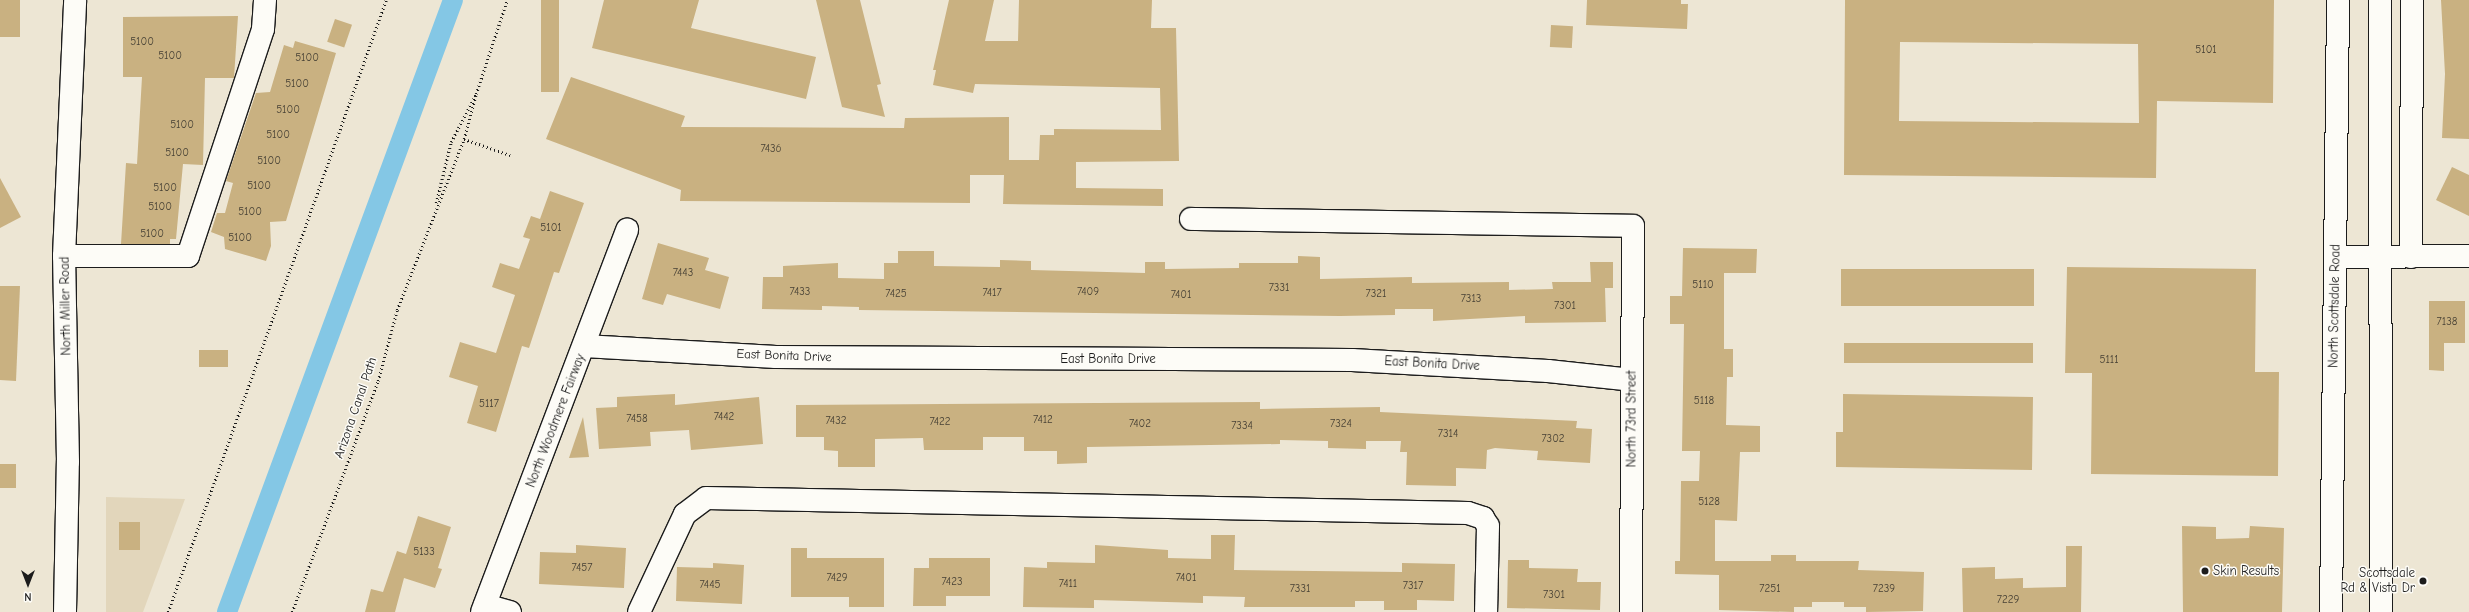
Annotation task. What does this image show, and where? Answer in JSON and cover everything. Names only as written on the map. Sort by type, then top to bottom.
[{"type":"street","name":"North Miller Road","points":[[65,612],[68,462],[64,256],[75,0]]},
{"type":"street","points":[[64,256],[188,256],[264,29],[265,0]]},
{"type":"street","name":"North Scottsdale Road","points":[[2331,612],[2338,0]]},
{"type":"street","points":[[2380,0],[2379,258],[2381,612]]},
{"type":"street","points":[[2411,257],[2412,0]]},
{"type":"street","name":"North 73rd Street","points":[[1191,219],[1633,226],[1631,612]]},
{"type":"street","name":"North Woodmere Fairway","points":[[483,608],[627,230]]},
{"type":"street","points":[[2335,257],[2379,258],[2469,256]]},
{"type":"street","name":"East Bonita Drive","points":[[584,346],[776,357],[1352,360],[1548,370],[1632,380]]},
{"type":"street","points":[[640,612],[685,514],[706,498],[1468,513],[1482,518],[1488,526],[1486,612]]},
{"type":"street","points":[[483,608],[510,612]]},
{"type":"path","points":[[168,612],[386,0]]},
{"type":"path","name":"Arizona Canal Path","points":[[292,612],[372,396],[397,310],[434,209],[464,139],[476,94],[507,0]]},
{"type":"path","name":"Arizona Canal Path","points":[[434,209],[451,142],[476,94]]},
{"type":"path","points":[[464,139],[510,154]]},
{"type":"shaded area","points":[[106,497],[185,499],[143,612],[106,612]]},
{"type":"building","points":[[0,0],[20,0],[20,37],[0,37]]},
{"type":"building","points":[[541,0],[559,0],[559,92],[541,92]]},
{"type":"building","points":[[604,0],[699,0],[691,28],[816,57],[806,99],[592,48]]},
{"type":"building","points":[[816,0],[860,0],[881,84],[877,85],[885,117],[842,107]]},
{"type":"building","points":[[949,0],[994,0],[985,41],[1018,41],[1019,0],[1152,0],[1151,28],[1176,28],[1179,161],[1076,162],[1076,188],[1163,189],[1163,206],[1003,204],[1004,175],[970,175],[970,203],[680,201],[681,190],[546,139],[571,77],[685,116],[681,127],[904,128],[905,118],[1009,117],[1009,160],[1039,160],[1040,135],[1054,135],[1054,129],[1161,130],[1160,88],[975,84],[973,93],[933,85],[936,70],[933,70]]},
{"type":"building","points":[[1587,0],[1681,0],[1681,4],[1688,4],[1687,29],[1586,25]]},
{"type":"building","points":[[1845,0],[2274,0],[2273,103],[2157,101],[2156,178],[1844,175]],"holes":[[[1900,42],[2138,44],[2139,123],[1899,121]]]},
{"type":"building","points":[[2441,0],[2469,0],[2469,139],[2442,138],[2445,74]]},
{"type":"building","points":[[238,16],[234,78],[205,78],[203,165],[183,164],[176,239],[170,239],[170,244],[121,244],[126,163],[137,164],[142,77],[123,77],[123,17]]},
{"type":"building","points":[[335,19],[352,25],[344,48],[327,42]]},
{"type":"building","points":[[1551,25],[1573,26],[1572,48],[1550,47]]},
{"type":"building","points":[[295,41],[336,53],[286,221],[270,222],[271,246],[266,261],[225,249],[224,237],[211,232],[217,213],[225,213],[233,183],[226,181],[256,93],[270,92],[284,45],[293,48]]},
{"type":"building","points":[[2452,167],[2469,175],[2469,216],[2436,200]]},
{"type":"building","points":[[0,178],[21,217],[0,228]]},
{"type":"building","points":[[550,191],[584,203],[559,273],[554,272],[529,348],[522,346],[496,432],[467,423],[478,386],[449,377],[460,342],[496,353],[515,295],[492,287],[500,263],[519,269],[530,239],[523,237],[531,216],[540,219]]},
{"type":"building","points":[[658,243],[709,258],[705,270],[729,277],[720,309],[667,294],[663,305],[642,299]]},
{"type":"building","points":[[1683,248],[1757,249],[1756,273],[1724,273],[1724,349],[1733,349],[1733,377],[1727,377],[1726,425],[1760,426],[1760,452],[1740,452],[1737,521],[1715,520],[1715,561],[1771,561],[1771,555],[1796,555],[1796,561],[1859,561],[1858,570],[1924,572],[1923,611],[1866,612],[1866,607],[1844,607],[1844,602],[1812,602],[1812,607],[1794,607],[1794,612],[1719,610],[1719,575],[1675,574],[1675,561],[1680,561],[1681,481],[1699,481],[1700,451],[1682,451],[1684,324],[1670,324],[1670,296],[1682,296]]},
{"type":"building","points":[[898,251],[934,251],[934,266],[1000,267],[1000,260],[1031,261],[1031,270],[1145,273],[1145,262],[1165,262],[1165,269],[1239,268],[1239,263],[1298,263],[1298,256],[1320,257],[1320,279],[1412,277],[1412,283],[1509,282],[1509,290],[1553,289],[1552,282],[1591,282],[1590,262],[1613,262],[1613,288],[1605,288],[1606,322],[1525,323],[1525,316],[1433,321],[1433,309],[1395,309],[1395,315],[1340,316],[859,310],[859,307],[822,306],[822,310],[762,309],[763,277],[783,277],[783,266],[838,263],[838,278],[884,279],[884,263],[898,263]]},
{"type":"building","points":[[2067,267],[2256,269],[2255,372],[2279,372],[2278,476],[2091,474],[2092,373],[2065,373]]},
{"type":"building","points":[[1841,269],[2034,269],[2034,306],[1841,306]]},
{"type":"building","points":[[0,286],[20,286],[16,381],[0,380]]},
{"type":"building","points":[[2429,301],[2465,301],[2465,343],[2444,343],[2444,371],[2429,370]]},
{"type":"building","points":[[1844,343],[2033,343],[2033,363],[1844,363]]},
{"type":"building","points":[[199,350],[228,350],[228,367],[199,367]]},
{"type":"building","points":[[675,394],[675,405],[759,397],[763,444],[691,450],[689,430],[650,432],[651,446],[599,449],[596,408],[617,407],[617,397]]},
{"type":"building","points":[[1843,394],[2033,397],[2032,470],[1836,467],[1836,432],[1843,432]]},
{"type":"building","points":[[1260,402],[1260,409],[1380,407],[1380,412],[1577,421],[1576,428],[1592,429],[1590,463],[1537,460],[1538,451],[1495,448],[1487,450],[1486,469],[1456,468],[1456,486],[1406,485],[1407,452],[1400,452],[1401,441],[1366,441],[1366,449],[1328,448],[1328,441],[1280,440],[1280,444],[1087,447],[1087,463],[1057,464],[1057,451],[1024,451],[1024,437],[983,437],[983,450],[924,450],[923,438],[875,439],[875,467],[838,467],[838,451],[824,450],[824,437],[796,437],[796,405]]},
{"type":"building","points":[[583,417],[589,457],[569,458]]},
{"type":"building","points":[[0,464],[16,464],[16,488],[0,488]]},
{"type":"building","points":[[418,516],[451,527],[438,568],[442,569],[435,588],[404,578],[395,612],[365,612],[371,589],[383,592],[397,551],[406,554]]},
{"type":"building","points":[[119,522],[140,522],[140,550],[119,550]]},
{"type":"building","points":[[2182,526],[2216,527],[2216,539],[2249,538],[2250,526],[2284,528],[2282,612],[2183,612]]},
{"type":"building","points":[[1211,535],[1235,535],[1234,570],[1402,572],[1402,563],[1455,564],[1454,601],[1417,600],[1417,610],[1384,610],[1384,601],[1355,601],[1355,607],[1244,607],[1245,597],[1203,596],[1203,603],[1094,600],[1094,608],[1023,607],[1024,567],[1047,568],[1047,562],[1095,563],[1095,545],[1168,550],[1168,558],[1211,559]]},
{"type":"building","points":[[576,545],[626,548],[624,588],[539,584],[540,552],[576,553]]},
{"type":"building","points":[[2066,546],[2082,546],[2081,612],[1963,612],[1962,568],[1995,567],[1995,579],[2023,578],[2023,588],[2066,587]]},
{"type":"building","points":[[791,548],[807,548],[807,558],[884,558],[884,607],[849,607],[849,597],[791,597]]},
{"type":"building","points":[[929,558],[990,558],[990,596],[946,596],[946,606],[913,606],[914,568],[929,568]]},
{"type":"building","points":[[1508,560],[1529,560],[1529,568],[1578,569],[1577,582],[1601,582],[1600,610],[1507,608]]},
{"type":"building","points":[[713,563],[744,565],[742,604],[676,601],[677,567],[713,568]]},
{"type":"waterway","points":[[227,612],[453,0]]},
{"type":"place","name":"Skin Results","points":[[2205,571]]},
{"type":"place","name":"Scottsdale Rd & Vista Dr","points":[[2423,581]]}]
